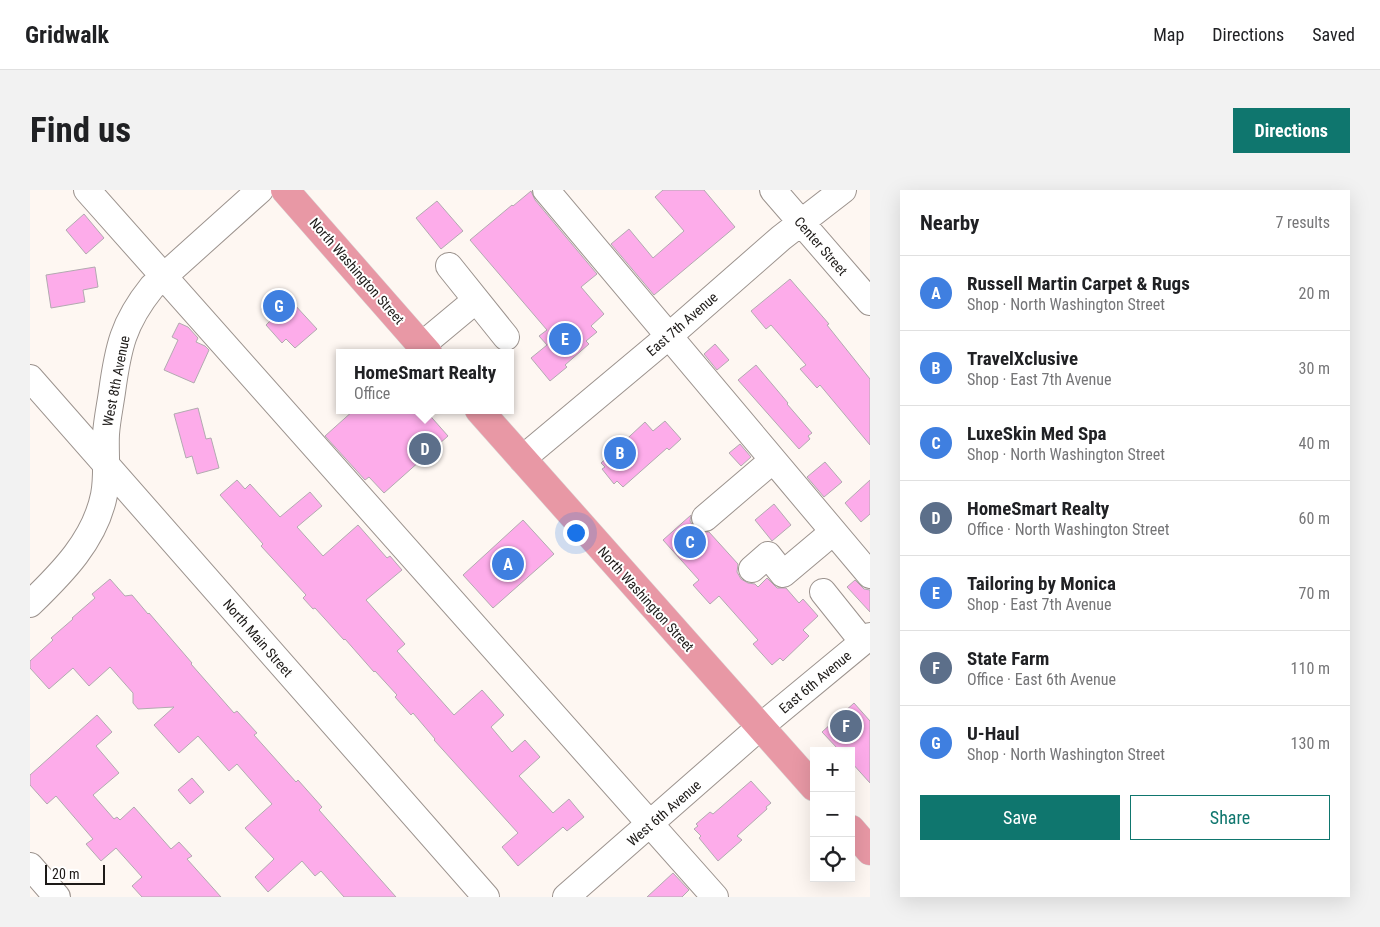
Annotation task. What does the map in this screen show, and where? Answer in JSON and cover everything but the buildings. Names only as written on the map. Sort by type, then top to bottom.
[{"type":"main road","name":"North Washington Street","points":[[285,190],[425,349]]},
{"type":"main road","name":"North Washington Street","points":[[483,414],[810,783]]},
{"type":"main road","points":[[855,834],[870,851]]},
{"type":"street","points":[[87,190],[715,897]]},
{"type":"street","name":"West 8th Avenue","points":[[30,604],[69,564],[82,547],[94,524],[104,493],[106,432],[121,342],[137,305],[164,275],[260,190]]},
{"type":"street","points":[[546,190],[870,575]]},
{"type":"street","name":"Center Street","points":[[774,190],[870,302]]},
{"type":"street","name":"East 7th Avenue","points":[[522,459],[669,336],[776,242],[844,190]]},
{"type":"street","points":[[449,266],[506,336]]},
{"type":"street","points":[[425,349],[476,300]]},
{"type":"street","name":"North Main Street","points":[[30,378],[486,897]]},
{"type":"street","points":[[705,518],[773,460]]},
{"type":"street","points":[[752,569],[768,555],[783,574],[834,532]]},
{"type":"street","points":[[823,592],[866,639]]},
{"type":"street","name":"East 6th Avenue","points":[[760,728],[866,639]]},
{"type":"street","name":"West 6th Avenue","points":[[566,897],[651,825],[760,728]]},
{"type":"street","points":[[30,866],[57,897]]},
{"type":"place","name":"U-Haul","points":[[279,306]]},
{"type":"place","name":"Tailoring by Monica","points":[[565,339]]},
{"type":"place","name":"HomeSmart Realty","points":[[425,449]]},
{"type":"place","name":"TravelXclusive","points":[[620,453]]},
{"type":"place","name":"LuxeSkin Med Spa","points":[[690,542]]},
{"type":"place","name":"Russell Martin Carpet & Rugs","points":[[508,564]]},
{"type":"place","name":"State Farm","points":[[846,726]]}]
